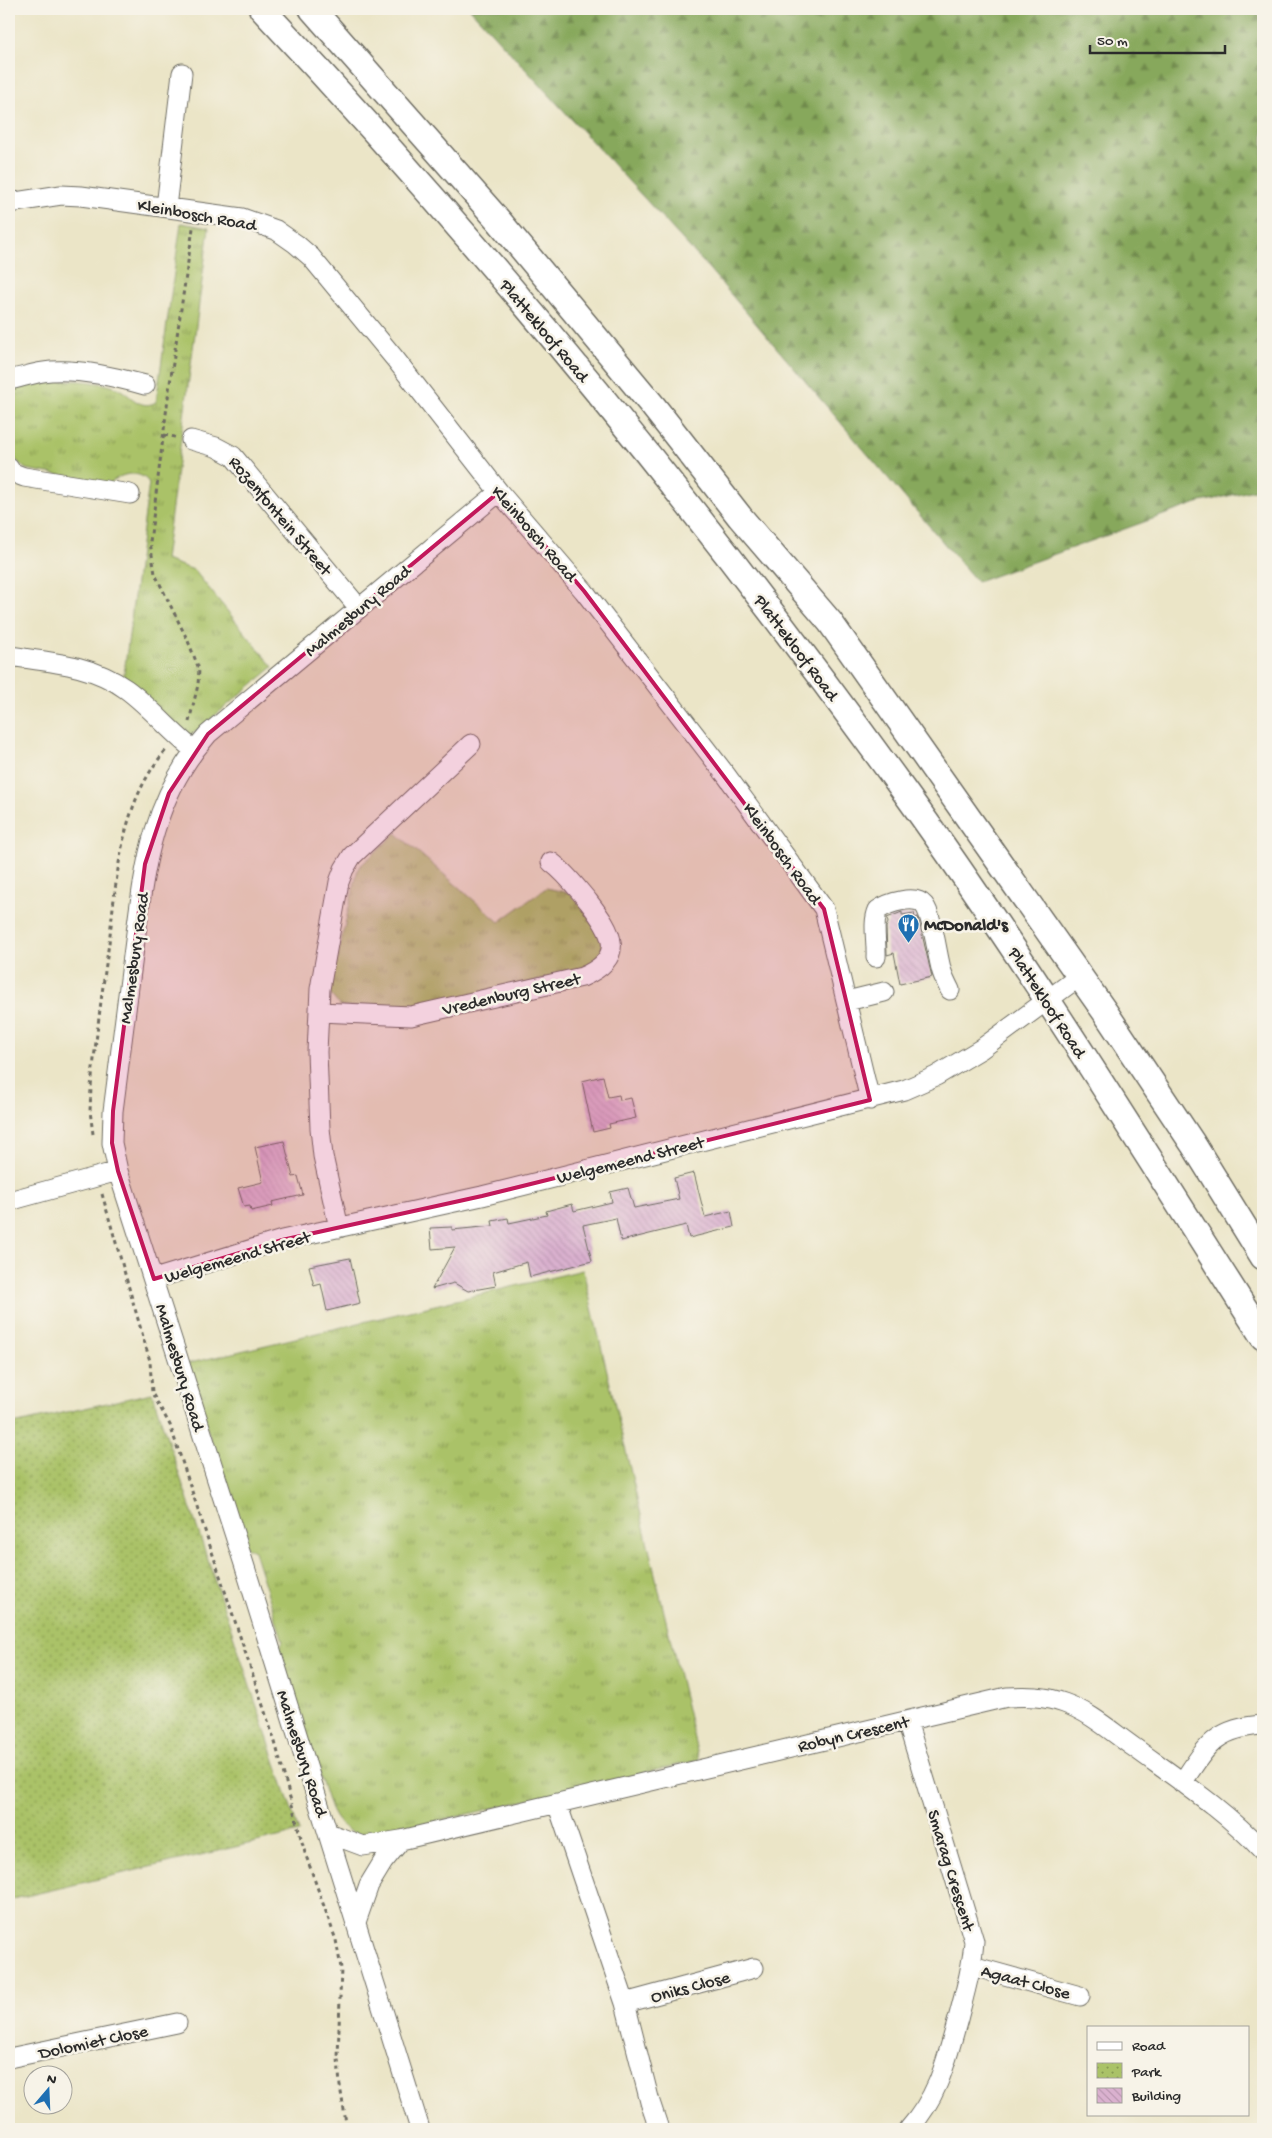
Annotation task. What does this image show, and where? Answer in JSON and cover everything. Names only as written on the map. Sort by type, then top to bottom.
[{"type":"main road","name":"Plattekloof Road","points":[[262,9],[459,228],[656,464],[818,674],[906,794],[1048,998],[1263,1337]]},
{"type":"main road","name":"Plattekloof Road","points":[[312,9],[499,221],[653,406],[740,516],[830,622],[1080,976],[1193,1144],[1263,1257]]},
{"type":"street","points":[[166,207],[182,73]]},
{"type":"street","name":"Kleinbosch Road","points":[[9,203],[61,195],[81,196],[196,210],[242,218],[276,230],[311,257],[396,360],[499,492],[584,591],[726,775],[824,909],[870,1100]]},
{"type":"street","points":[[9,380],[50,371],[66,371],[120,378],[144,385]]},
{"type":"street","name":"Rozenfontein Street","points":[[191,440],[216,447],[233,456],[360,608]]},
{"type":"street","points":[[9,468],[12,472],[24,477],[130,494]]},
{"type":"street","name":"Malmesbury Road","points":[[420,2129],[154,1280],[118,1171],[112,1142],[113,1110],[145,864],[166,800],[194,750],[208,734],[499,492]]},
{"type":"street","points":[[9,656],[80,667],[109,678],[138,698],[194,750]]},
{"type":"street","points":[[339,1228],[323,1156],[317,1052],[320,989],[339,882],[352,856],[471,744]]},
{"type":"street","name":"Vredenburg Street","points":[[319,1012],[411,1016],[582,977],[597,971],[610,952],[611,935],[606,924],[566,874],[551,862]]},
{"type":"street","points":[[876,957],[877,939],[874,926],[878,910],[888,904],[912,899],[921,902],[928,912],[942,973],[950,990]]},
{"type":"street","name":"Welgemeend Street","points":[[154,1280],[282,1240],[492,1194],[904,1090],[936,1076],[981,1049],[1080,976]]},
{"type":"street","points":[[847,1000],[884,992]]},
{"type":"street","points":[[9,1201],[118,1171]]},
{"type":"street","name":"Robyn Crescent","points":[[328,1833],[363,1846],[401,1840],[1007,1697],[1029,1696],[1051,1699],[1081,1710],[1182,1782],[1246,1832],[1263,1851]]},
{"type":"street","name":"Smarag Crescent","points":[[907,1721],[974,1940],[972,1966],[938,2087],[929,2104],[909,2129]]},
{"type":"street","points":[[1182,1782],[1208,1744],[1224,1733],[1250,1726],[1263,1725]]},
{"type":"street","points":[[557,1804],[626,2003],[650,2102],[659,2129]]},
{"type":"street","points":[[356,1922],[369,1885],[383,1862],[401,1840]]},
{"type":"street","name":"Agaat Close","points":[[972,1966],[1080,1996]]},
{"type":"street","name":"Oniks Close","points":[[626,2003],[754,1968]]},
{"type":"street","name":"Dolomiet Close","points":[[9,2058],[177,2023]]},
{"type":"path","points":[[188,728],[198,685],[199,669],[188,641],[155,574],[150,542],[169,390],[196,210]]},
{"type":"path","points":[[93,1141],[90,1111],[91,1087],[120,856],[130,815],[142,786],[158,760],[168,749]]},
{"type":"path","points":[[101,1190],[150,1361],[152,1393],[170,1425],[275,1742],[305,1852],[336,1940],[341,1968],[338,2058],[340,2086],[347,2129]]},
{"type":"highlighted area","points":[[499,492],[584,591],[824,909],[870,1100],[482,1196],[282,1240],[154,1279],[118,1171],[112,1143],[113,1111],[145,864],[169,793],[208,734]]},
{"type":"green space","points":[[470,9],[1263,9],[1263,488],[1197,503],[977,582],[704,263]]},
{"type":"green space","points":[[181,223],[209,228],[165,560],[194,570],[273,667],[189,737],[123,681],[149,483],[136,474],[124,475],[110,484],[26,469],[13,454],[8,435],[9,393],[18,387],[30,384],[62,380],[109,385],[145,405],[156,402]]},
{"type":"green space","points":[[396,833],[499,922],[546,888],[570,893],[603,933],[602,950],[591,968],[414,1010],[340,1006],[329,993],[358,868]]},
{"type":"green space","points":[[583,1270],[699,1760],[370,1837],[356,1834],[340,1824],[330,1807],[279,1649],[283,1641],[254,1551],[246,1547],[186,1364]]},
{"type":"green space","points":[[152,1393],[299,1832],[9,1900],[9,1425]]},
{"type":"building","name":"McDonald's","points":[[902,912],[902,915],[914,913],[915,918],[918,917],[932,977],[900,984],[894,953],[887,955],[886,927],[888,923],[887,918]]},
{"type":"building","points":[[603,1076],[608,1097],[619,1095],[620,1100],[631,1098],[636,1118],[609,1124],[610,1128],[593,1132],[582,1081]]},
{"type":"building","points":[[284,1141],[293,1177],[298,1176],[303,1195],[272,1202],[273,1206],[251,1211],[250,1206],[244,1207],[238,1188],[263,1182],[255,1147]]},
{"type":"building","points":[[694,1173],[705,1217],[731,1211],[734,1227],[689,1238],[686,1225],[621,1241],[616,1218],[583,1225],[592,1261],[530,1277],[527,1262],[493,1272],[496,1286],[468,1291],[454,1283],[432,1289],[455,1247],[432,1249],[430,1228],[452,1227],[452,1230],[493,1226],[492,1221],[508,1218],[509,1223],[547,1215],[546,1211],[572,1204],[574,1211],[612,1202],[610,1192],[628,1188],[634,1208],[679,1199],[674,1178]]},
{"type":"building","points":[[350,1258],[360,1303],[327,1311],[321,1284],[314,1286],[309,1266]]},
{"type":"place","name":"McDonald's","points":[[908,943]]}]
